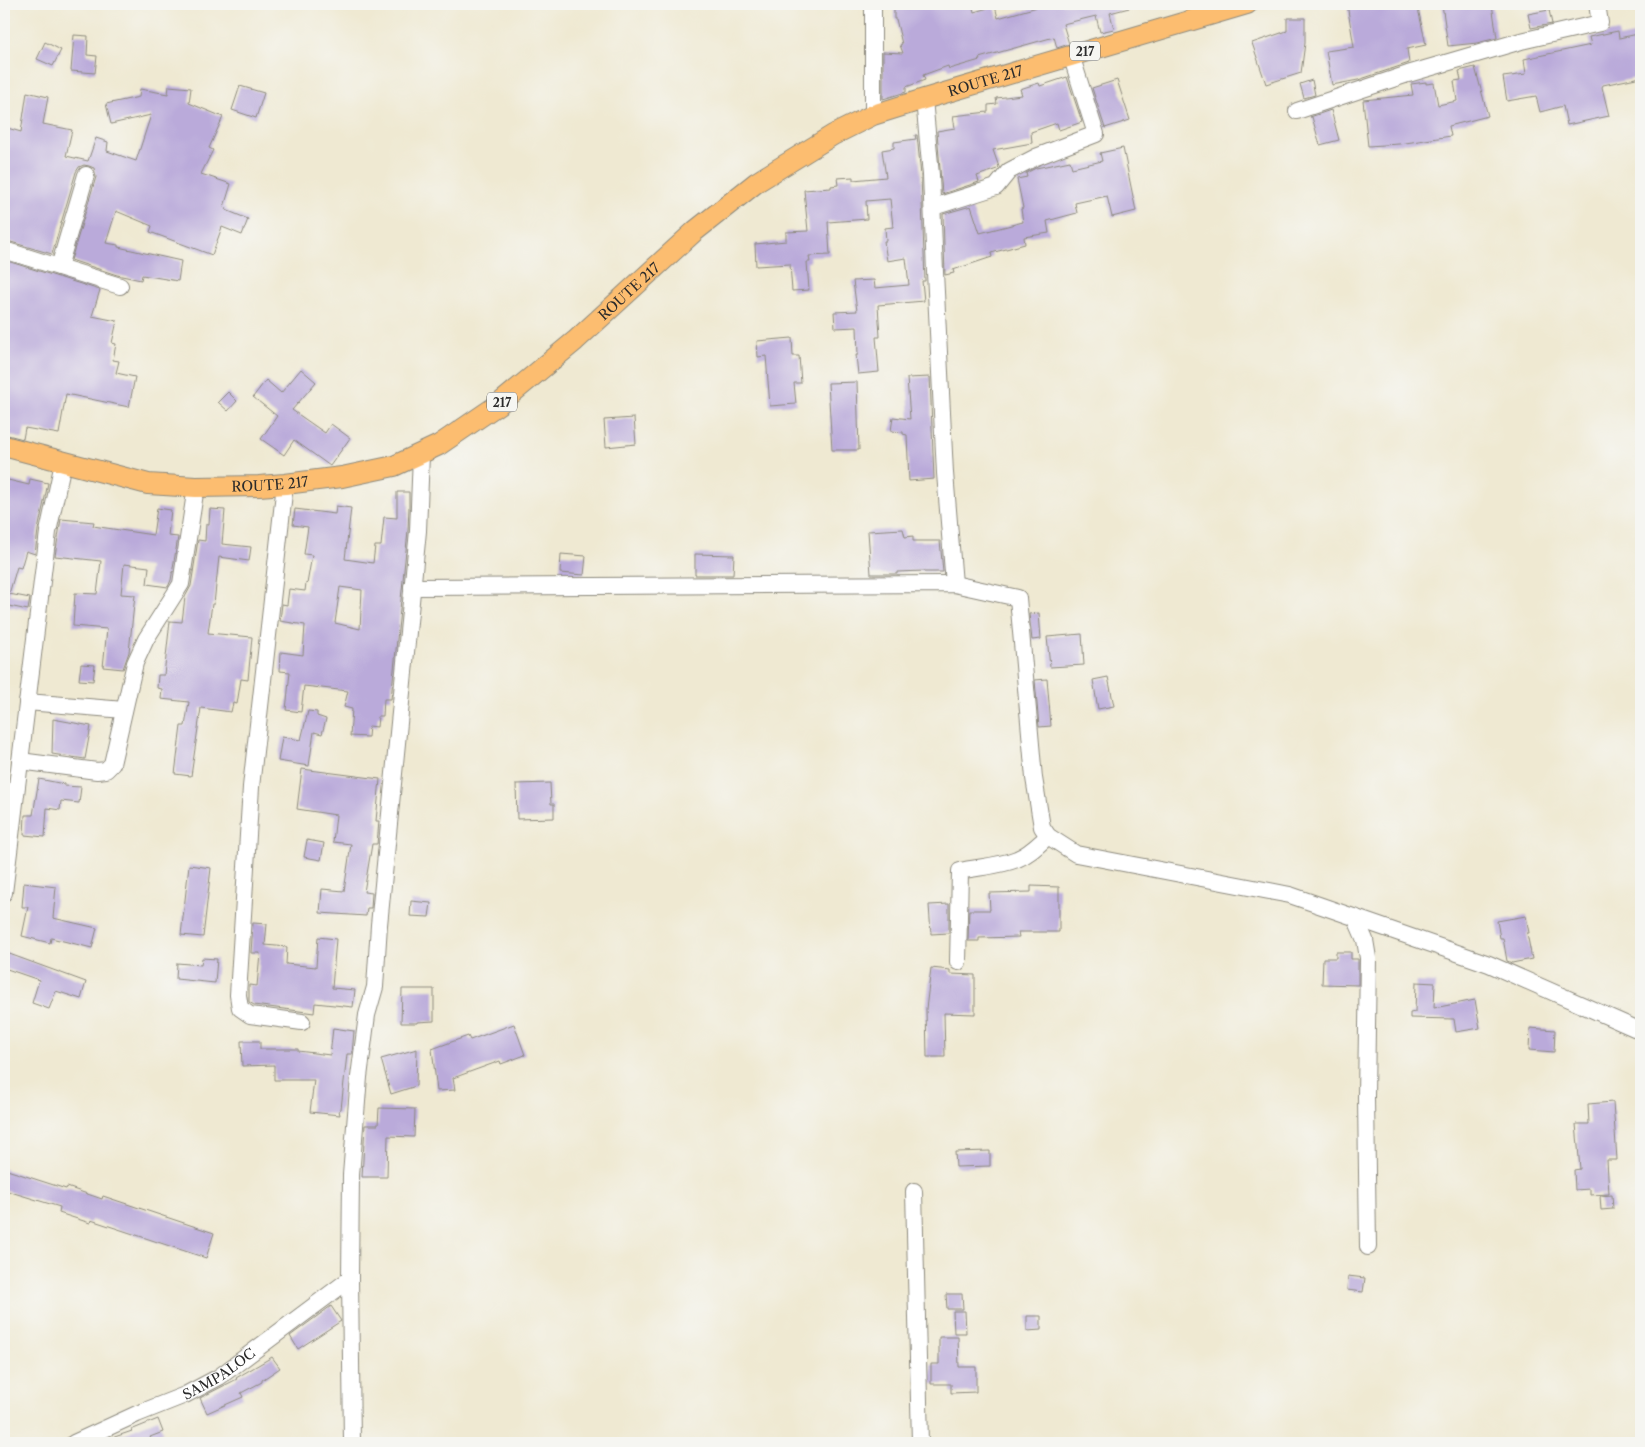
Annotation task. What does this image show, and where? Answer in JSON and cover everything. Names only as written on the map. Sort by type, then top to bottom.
[{"type":"main road","name":"ROUTE 217","points":[[4,446],[148,484],[196,487],[285,484],[342,477],[394,466],[447,440],[485,414],[540,372],[694,231],[757,182],[833,135],[873,115],[1247,4]]},
{"type":"street","points":[[873,4],[873,115]]},
{"type":"street","points":[[1297,111],[1408,74],[1521,41],[1600,23],[1597,4]]},
{"type":"street","points":[[933,208],[996,187],[1009,171],[1036,157],[1096,134],[1071,55]]},
{"type":"street","points":[[924,99],[933,208],[934,272],[954,584]]},
{"type":"street","points":[[59,267],[86,175]]},
{"type":"street","points":[[4,250],[120,286]]},
{"type":"street","points":[[352,1443],[351,1175],[358,1077],[367,1015],[375,987],[380,915],[418,531],[421,454]]},
{"type":"street","points":[[4,893],[48,532],[63,463]]},
{"type":"street","points":[[285,484],[251,787],[238,995],[240,1008],[250,1015],[302,1022]]},
{"type":"street","points":[[20,761],[97,771],[106,770],[112,764],[134,663],[146,639],[181,584],[196,487]]},
{"type":"street","points":[[412,587],[954,584],[1018,598],[1034,778],[1042,827],[1048,836],[1076,854],[1290,895],[1489,964],[1641,1031]]},
{"type":"street","points":[[27,702],[124,710]]},
{"type":"street","points":[[958,962],[960,870],[1018,859],[1030,852],[1048,836]]},
{"type":"street","points":[[1355,918],[1365,940],[1368,958],[1366,1097],[1368,1247]]},
{"type":"street","points":[[914,1191],[920,1443]]},
{"type":"street","name":"SAMPALOC","points":[[74,1443],[185,1395],[219,1377],[350,1280]]},
{"type":"building","points":[[894,4],[972,4],[974,12],[995,6],[998,18],[1048,4],[1128,4],[1129,8],[1110,13],[1114,29],[1100,32],[1096,16],[1063,24],[1069,44],[1057,48],[1054,37],[979,58],[980,60],[949,69],[948,66],[923,75],[925,80],[906,87],[906,92],[883,99],[883,52],[903,53],[896,19],[894,19]]},
{"type":"building","points":[[1347,4],[1417,4],[1426,45],[1407,49],[1409,63],[1358,80],[1332,85],[1326,51],[1354,47]]},
{"type":"building","points":[[1442,4],[1492,4],[1497,38],[1477,43],[1448,46]]},
{"type":"building","points":[[1549,10],[1552,24],[1531,28],[1528,14]]},
{"type":"building","points":[[1287,18],[1305,18],[1305,43],[1301,73],[1266,84],[1252,43],[1287,31]]},
{"type":"building","points":[[1618,31],[1619,38],[1638,34],[1641,48],[1641,77],[1603,85],[1609,116],[1567,125],[1563,106],[1540,112],[1536,96],[1507,101],[1503,77],[1526,74],[1524,59],[1591,45],[1589,37]]},
{"type":"building","points":[[74,35],[88,36],[87,55],[97,56],[95,73],[71,71]]},
{"type":"building","points":[[45,42],[61,50],[53,66],[37,59]]},
{"type":"building","points":[[1475,67],[1488,116],[1449,126],[1451,136],[1399,144],[1368,146],[1363,100],[1413,95],[1411,84],[1426,82],[1426,84],[1434,83],[1438,105],[1457,101],[1454,81],[1461,80],[1459,71]]},
{"type":"building","points":[[1067,77],[1082,122],[1059,130],[1057,123],[1031,132],[1032,143],[993,150],[999,167],[997,169],[977,176],[979,182],[942,194],[937,131],[955,128],[953,116],[988,112],[988,105],[997,104],[996,98],[1022,95],[1020,89],[1039,83],[1040,86]]},
{"type":"building","points":[[1117,80],[1130,120],[1105,128],[1092,88]]},
{"type":"building","points":[[1312,80],[1315,95],[1304,98],[1300,84]]},
{"type":"building","points":[[169,86],[191,88],[189,103],[223,117],[209,148],[213,150],[201,174],[231,184],[224,207],[227,208],[226,210],[248,219],[242,235],[222,227],[212,255],[150,232],[152,226],[116,211],[106,243],[181,261],[178,281],[142,275],[141,280],[117,275],[71,260],[96,177],[94,168],[84,165],[79,167],[76,172],[52,254],[4,240],[4,127],[21,132],[27,92],[48,97],[43,124],[72,130],[66,156],[88,161],[96,138],[108,142],[107,151],[136,161],[151,115],[111,124],[106,104],[139,97],[140,89],[168,94]]},
{"type":"building","points":[[240,86],[264,93],[256,118],[232,110]]},
{"type":"building","points":[[1331,110],[1339,140],[1320,145],[1312,117],[1310,117]]},
{"type":"building","points":[[915,135],[917,135],[921,176],[925,281],[922,281],[924,301],[878,305],[880,337],[876,337],[879,372],[858,374],[856,355],[858,355],[857,327],[835,328],[834,312],[857,311],[853,281],[874,280],[875,288],[909,285],[906,258],[887,261],[884,241],[886,241],[885,228],[893,227],[890,199],[866,201],[867,219],[828,222],[830,255],[809,256],[810,262],[807,262],[809,290],[792,291],[790,264],[756,266],[755,244],[786,241],[786,232],[808,231],[804,190],[831,188],[831,186],[838,185],[837,178],[853,177],[853,180],[886,177],[882,150],[894,148],[894,142],[916,139]]},
{"type":"building","points":[[1123,148],[1136,211],[1112,217],[1107,196],[1075,203],[1077,213],[1047,221],[1049,233],[1024,237],[1025,244],[991,253],[992,257],[953,270],[954,273],[945,275],[943,214],[971,206],[980,233],[1023,222],[1021,209],[1023,208],[1017,179],[1027,177],[1026,173],[1036,168],[1070,161],[1072,168],[1102,161],[1100,153]]},
{"type":"building","points":[[4,260],[100,290],[92,316],[117,321],[112,343],[116,344],[113,360],[119,361],[116,373],[135,377],[129,407],[66,394],[59,434],[25,428],[23,439],[4,434]]},
{"type":"building","points":[[792,338],[793,356],[799,356],[801,383],[794,383],[796,404],[770,406],[766,356],[758,357],[757,341]]},
{"type":"building","points":[[301,369],[316,382],[292,410],[325,433],[331,424],[350,438],[330,466],[294,440],[284,455],[261,439],[277,416],[253,397],[266,380],[281,393]]},
{"type":"building","points":[[930,377],[934,479],[909,481],[907,435],[903,434],[903,432],[891,431],[893,417],[910,419],[907,378]]},
{"type":"building","points":[[857,382],[859,450],[832,450],[828,383]]},
{"type":"building","points":[[228,392],[237,401],[228,411],[218,402]]},
{"type":"building","points":[[634,418],[636,444],[606,447],[604,420]]},
{"type":"building","points":[[30,479],[48,483],[35,554],[26,551],[21,568],[17,567],[9,594],[30,598],[28,610],[4,605],[4,501],[8,480],[29,485]]},
{"type":"building","points":[[397,492],[409,492],[408,530],[391,699],[384,699],[383,716],[378,716],[377,727],[369,726],[368,737],[350,736],[352,709],[344,707],[348,691],[304,686],[301,712],[286,710],[290,672],[280,671],[281,652],[303,655],[305,625],[280,621],[282,604],[287,605],[289,589],[305,591],[312,555],[304,554],[308,527],[293,525],[295,509],[335,514],[336,506],[351,508],[345,559],[373,563],[375,546],[381,546],[384,517],[397,518]],"holes":[[[340,587],[362,590],[360,629],[335,623]]]},
{"type":"building","points":[[157,508],[171,510],[168,536],[178,537],[171,580],[168,587],[147,584],[149,567],[124,564],[121,594],[135,595],[129,652],[123,669],[103,667],[107,629],[73,626],[75,593],[97,594],[101,561],[55,556],[61,519],[94,522],[93,526],[153,535]]},
{"type":"building","points":[[210,509],[225,510],[222,544],[251,547],[249,561],[219,557],[214,604],[212,604],[208,633],[252,637],[248,680],[241,679],[237,704],[233,703],[231,712],[201,708],[191,776],[175,774],[181,726],[185,726],[189,702],[161,699],[162,689],[157,688],[158,675],[164,675],[170,621],[182,622],[185,597],[191,586],[198,540],[205,541],[206,524],[209,524]]},
{"type":"building","points":[[903,529],[905,537],[913,536],[913,541],[940,541],[943,572],[924,571],[871,574],[868,531]]},
{"type":"building","points":[[561,554],[586,556],[584,575],[560,573]]},
{"type":"building","points":[[695,554],[734,555],[733,575],[695,575]]},
{"type":"building","points":[[1039,613],[1041,639],[1032,640],[1029,614]]},
{"type":"building","points":[[1082,634],[1084,665],[1050,667],[1047,637]]},
{"type":"building","points":[[81,664],[95,665],[93,681],[79,680]]},
{"type":"building","points":[[1108,677],[1114,706],[1098,709],[1093,680]]},
{"type":"building","points":[[1047,679],[1051,726],[1039,727],[1035,680]]},
{"type":"building","points":[[308,711],[317,712],[317,716],[326,719],[322,734],[314,732],[309,766],[278,761],[282,737],[301,740]]},
{"type":"building","points":[[53,719],[91,726],[85,759],[52,754]]},
{"type":"building","points":[[302,769],[380,779],[376,821],[379,821],[377,844],[372,844],[364,892],[372,893],[371,908],[367,908],[366,916],[320,913],[322,889],[344,891],[351,844],[333,842],[336,815],[297,809]]},
{"type":"building","points":[[39,779],[64,784],[64,786],[81,787],[79,803],[61,801],[60,810],[47,808],[45,837],[24,835],[25,815],[33,815]]},
{"type":"building","points":[[550,783],[551,804],[554,804],[554,818],[517,819],[516,784]]},
{"type":"building","points":[[307,840],[324,843],[321,860],[304,857]]},
{"type":"building","points":[[189,865],[211,868],[203,937],[181,935]]},
{"type":"building","points":[[24,883],[56,887],[53,918],[97,928],[92,948],[51,938],[50,943],[22,936],[28,907],[22,907]]},
{"type":"building","points":[[1031,886],[1059,887],[1059,932],[1018,932],[1019,937],[979,938],[979,941],[968,941],[969,910],[990,910],[989,893],[1031,892]]},
{"type":"building","points":[[411,901],[431,903],[429,917],[410,916]]},
{"type":"building","points":[[949,904],[949,933],[931,934],[929,905]]},
{"type":"building","points":[[1526,916],[1532,959],[1512,963],[1507,961],[1503,938],[1500,938],[1497,921]]},
{"type":"building","points":[[253,923],[267,924],[265,945],[287,947],[286,964],[316,967],[318,937],[336,939],[332,988],[355,990],[353,1007],[315,1003],[314,1013],[254,1005],[249,1002],[249,985],[257,986],[260,953],[251,953]]},
{"type":"building","points":[[4,952],[86,982],[81,999],[56,991],[49,1009],[32,1003],[39,980],[4,968]]},
{"type":"building","points":[[1336,952],[1351,952],[1351,959],[1358,959],[1358,985],[1322,984],[1323,958],[1336,958]]},
{"type":"building","points":[[202,958],[217,959],[215,983],[176,979],[177,963],[201,965]]},
{"type":"building","points":[[931,968],[950,970],[950,974],[975,975],[975,1014],[944,1013],[945,1057],[927,1057],[926,1009]]},
{"type":"building","points":[[1416,982],[1435,983],[1434,1008],[1475,1000],[1480,1028],[1456,1032],[1454,1019],[1410,1018],[1410,1013],[1415,1012]]},
{"type":"building","points":[[402,989],[434,989],[434,1021],[401,1023]]},
{"type":"building","points":[[514,1024],[525,1055],[501,1064],[500,1061],[453,1078],[455,1090],[437,1091],[432,1049],[468,1036],[470,1040]]},
{"type":"building","points":[[333,1028],[354,1031],[352,1054],[347,1054],[341,1109],[339,1110],[340,1115],[310,1112],[314,1080],[274,1080],[274,1065],[242,1066],[241,1041],[260,1041],[260,1049],[298,1049],[298,1051],[330,1055]]},
{"type":"building","points":[[1530,1028],[1555,1030],[1554,1052],[1529,1050]]},
{"type":"building","points":[[417,1049],[416,1086],[391,1094],[381,1059]]},
{"type":"building","points":[[1613,1102],[1617,1160],[1607,1160],[1609,1194],[1590,1195],[1590,1189],[1575,1190],[1574,1170],[1580,1169],[1576,1124],[1589,1124],[1588,1104]]},
{"type":"building","points":[[379,1108],[415,1109],[414,1137],[388,1136],[387,1177],[362,1177],[365,1125],[378,1125]]},
{"type":"building","points":[[990,1151],[990,1166],[956,1167],[955,1152]]},
{"type":"building","points":[[4,1169],[102,1199],[103,1196],[214,1233],[206,1258],[91,1220],[90,1223],[59,1213],[60,1207],[4,1190]]},
{"type":"building","points":[[1612,1195],[1613,1209],[1601,1210],[1600,1196]]},
{"type":"building","points":[[1348,1276],[1365,1278],[1363,1292],[1347,1290]]},
{"type":"building","points":[[946,1294],[962,1294],[963,1309],[947,1309]]},
{"type":"building","points":[[331,1306],[341,1321],[298,1349],[290,1336]]},
{"type":"building","points":[[953,1311],[965,1311],[966,1333],[954,1333]]},
{"type":"building","points":[[1027,1316],[1041,1316],[1041,1330],[1027,1331]]},
{"type":"building","points":[[939,1337],[958,1337],[959,1367],[976,1367],[976,1392],[951,1393],[951,1384],[931,1384],[931,1364],[939,1364]]},
{"type":"building","points":[[272,1357],[280,1368],[262,1380],[262,1382],[241,1393],[243,1397],[207,1413],[200,1398],[237,1379]]},
{"type":"building","points":[[158,1419],[163,1432],[141,1443],[104,1443],[103,1441],[132,1431]]}]
